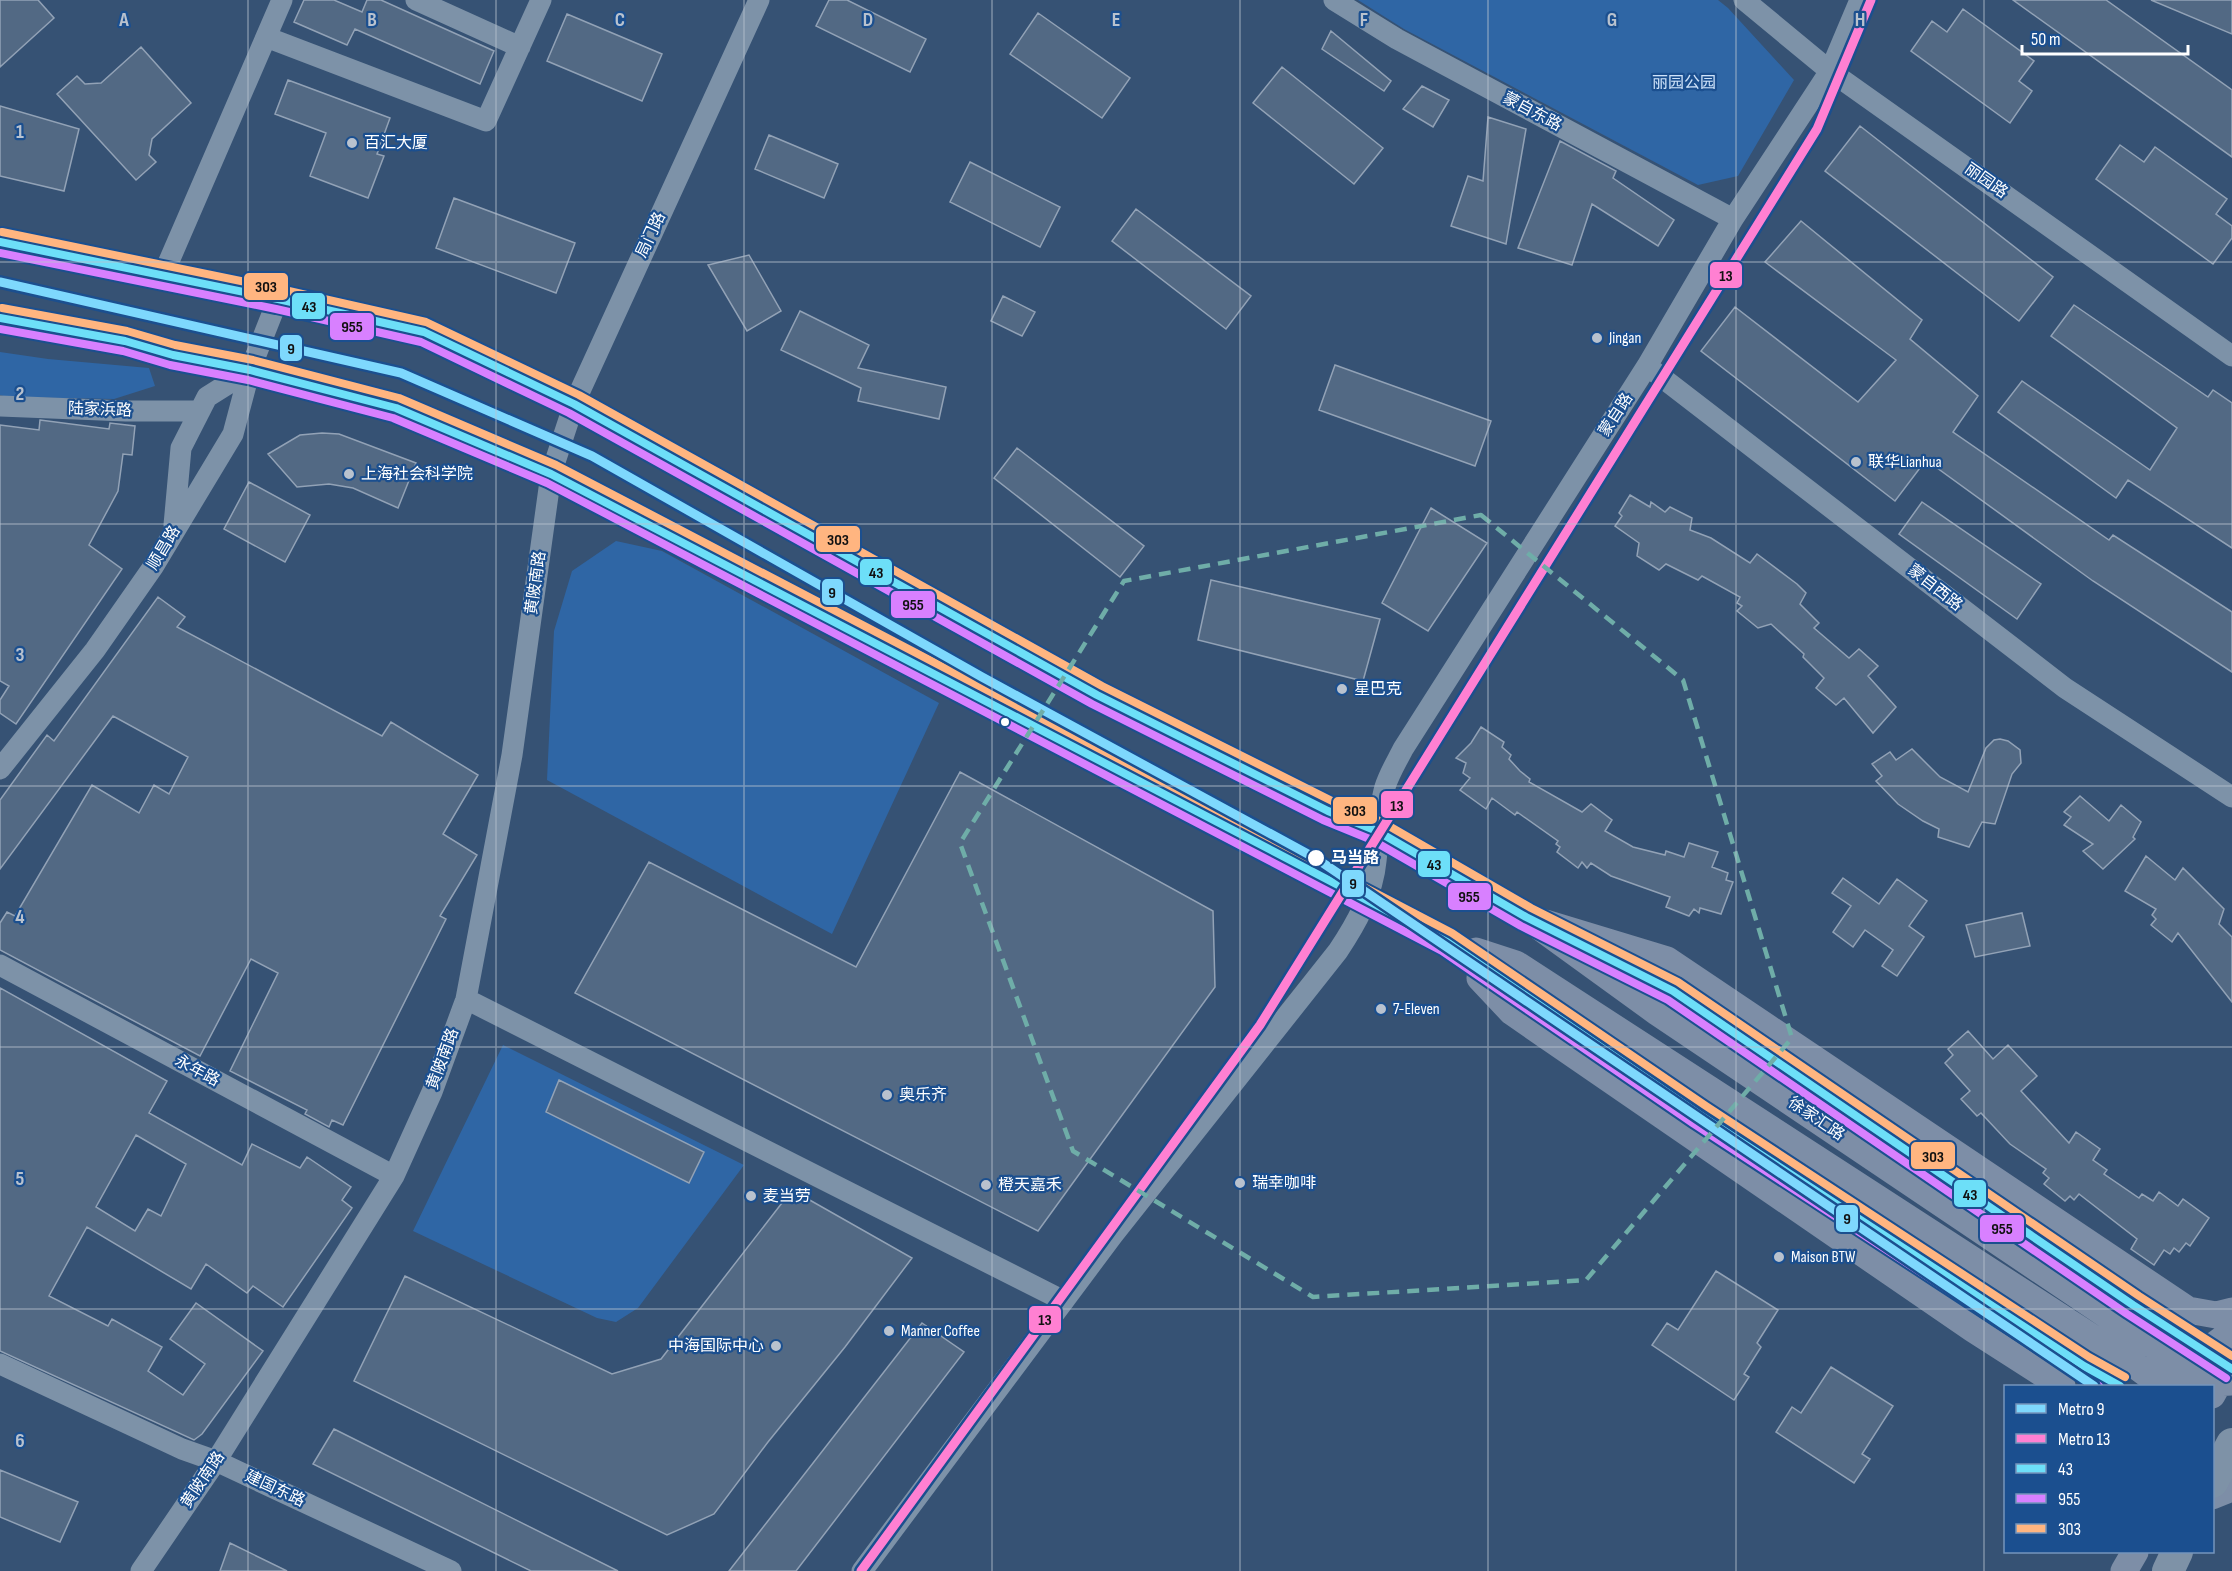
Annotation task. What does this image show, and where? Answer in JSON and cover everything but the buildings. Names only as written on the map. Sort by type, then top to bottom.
[{"type":"highway","points":[[2214,1478],[2232,1444]]},
{"type":"highway","points":[[2168,1571],[2176,1553]]},
{"type":"main road","name":"徐家汇路","points":[[0,242],[278,299],[424,332],[574,404],[1097,695],[1328,811],[1377,831],[1526,917],[1657,1012],[2147,1342],[2169,1353],[2194,1360],[2232,1332]]},
{"type":"main road","name":"徐家汇路","points":[[0,318],[125,341],[173,355],[250,370],[396,408],[551,474],[1447,942],[1700,1115],[2084,1366]]},
{"type":"main road","name":"徐家汇路","points":[[1526,917],[1667,960],[2188,1310],[2216,1315],[2232,1311]]},
{"type":"main road","points":[[1526,917],[1673,991],[2133,1305]]},
{"type":"main road","name":"徐家汇路","points":[[1447,942],[1516,964],[2136,1366],[2162,1385]]},
{"type":"main road","points":[[1447,942],[1512,1012],[1973,1329],[2060,1385]]},
{"type":"main road","points":[[2221,1387],[2232,1359]]},
{"type":"main road","points":[[2136,1366],[2176,1382],[2210,1385]]},
{"type":"main road","points":[[2214,1495],[2232,1488]]},
{"type":"main road","points":[[2124,1571],[2134,1553]]},
{"type":"street","points":[[163,275],[282,0]]},
{"type":"street","points":[[416,0],[520,47]]},
{"type":"street","points":[[266,37],[486,121],[542,0]]},
{"type":"street","name":"局门路","points":[[551,474],[574,404],[759,0]]},
{"type":"street","name":"蒙自东路","points":[[1334,0],[1397,39],[1733,219]]},
{"type":"street","name":"丽园路","points":[[1744,0],[1830,70],[2232,356]]},
{"type":"street","name":"蒙自路","points":[[1377,831],[1386,786],[1403,748],[1647,366],[1733,219],[1830,70],[1860,0]]},
{"type":"street","name":"顺昌路","points":[[0,769],[95,650],[153,567],[233,434],[250,370],[278,299]]},
{"type":"street","name":"蒙自西路","points":[[1647,366],[2065,687],[2232,797]]},
{"type":"street","points":[[173,531],[181,448],[207,397],[250,370]]},
{"type":"street","name":"陆家浜路","points":[[0,406],[126,411],[200,411]]},
{"type":"street","name":"黄陂南路","points":[[141,1571],[216,1461],[394,1176],[432,1092],[466,999],[512,755],[551,474]]},
{"type":"street","points":[[862,1571],[1113,1235],[1338,951],[1354,926],[1366,900],[1376,862],[1377,831]]},
{"type":"street","name":"永年路","points":[[0,965],[394,1176]]},
{"type":"street","points":[[466,999],[1064,1301]]},
{"type":"street","name":"建国东路","points":[[0,1364],[182,1449],[216,1461],[451,1571]]},
{"type":"highlighted area","points":[[1481,515],[1683,680],[1792,1038],[1586,1280],[1313,1297],[1073,1151],[960,843],[1124,581]]},
{"type":"green space","name":"丽园公园","points":[[1358,0],[1718,0],[1794,80],[1738,176],[1698,185],[1404,29]]},
{"type":"green space","points":[[0,352],[48,359],[149,368],[155,386],[114,399],[7,397],[0,395]]},
{"type":"green space","points":[[616,541],[662,551],[939,703],[832,934],[547,780],[554,631],[572,571]]},
{"type":"green space","points":[[503,1045],[744,1165],[638,1308],[616,1322],[597,1318],[413,1231]]},
{"type":"tunnel","points":[[2133,1305],[2223,1364]]},
{"type":"tunnel","points":[[2084,1366],[2118,1385]]},
{"type":"metro line","name":"13","points":[[861,1571],[1260,1025],[1817,129],[1871,0]]},
{"type":"metro line","name":"9","points":[[0,282],[401,373],[592,456],[982,677],[1317,859],[2093,1385]]},
{"type":"transit line","name":"303","points":[[2,232],[280,289],[426,322],[579,395],[1102,686],[1332,801],[1382,822],[1531,908],[1678,982],[2139,1296],[2232,1356]]},
{"type":"transit line","name":"43","points":[[0,242],[278,299],[424,332],[574,404],[1097,695],[1328,811],[1377,831],[1526,917],[1673,991],[2133,1305],[2232,1369]]},
{"type":"transit line","name":"955","points":[[0,253],[276,309],[421,342],[569,413],[1092,704],[1323,820],[1372,840],[1521,926],[1668,1000],[2127,1314],[2226,1378]]},
{"type":"transit line","name":"303","points":[[2,308],[127,331],[175,345],[253,360],[399,398],[556,465],[1452,933],[1706,1106],[2089,1357],[2125,1377]]},
{"type":"transit line","name":"43","points":[[0,318],[125,341],[173,355],[250,370],[396,408],[551,474],[1447,942],[1700,1115],[2084,1366],[2118,1385]]},
{"type":"transit line","name":"955","points":[[0,329],[123,351],[170,365],[248,380],[393,418],[547,483],[1442,951],[1694,1124],[2078,1375],[2097,1385]]},
{"type":"place","name":"百汇大厦","points":[[352,143]]},
{"type":"place","name":"Jingan","points":[[1597,338]]},
{"type":"place","name":"联华Lianhua","points":[[1856,462]]},
{"type":"place","name":"上海社会科学院","points":[[349,474]]},
{"type":"place","name":"星巴克","points":[[1342,689]]},
{"type":"place","name":"马当路","points":[[1316,858]]},
{"type":"place","name":"7-Eleven","points":[[1381,1009]]},
{"type":"place","name":"奥乐齐","points":[[887,1095]]},
{"type":"place","name":"瑞幸咖啡","points":[[1240,1183]]},
{"type":"place","name":"橙天嘉禾","points":[[986,1185]]},
{"type":"place","name":"麦当劳","points":[[751,1196]]},
{"type":"place","name":"Maison BTW","points":[[1779,1257]]},
{"type":"place","name":"Manner Coffee","points":[[889,1331]]},
{"type":"place","name":"中海国际中心","points":[[776,1346]]}]
